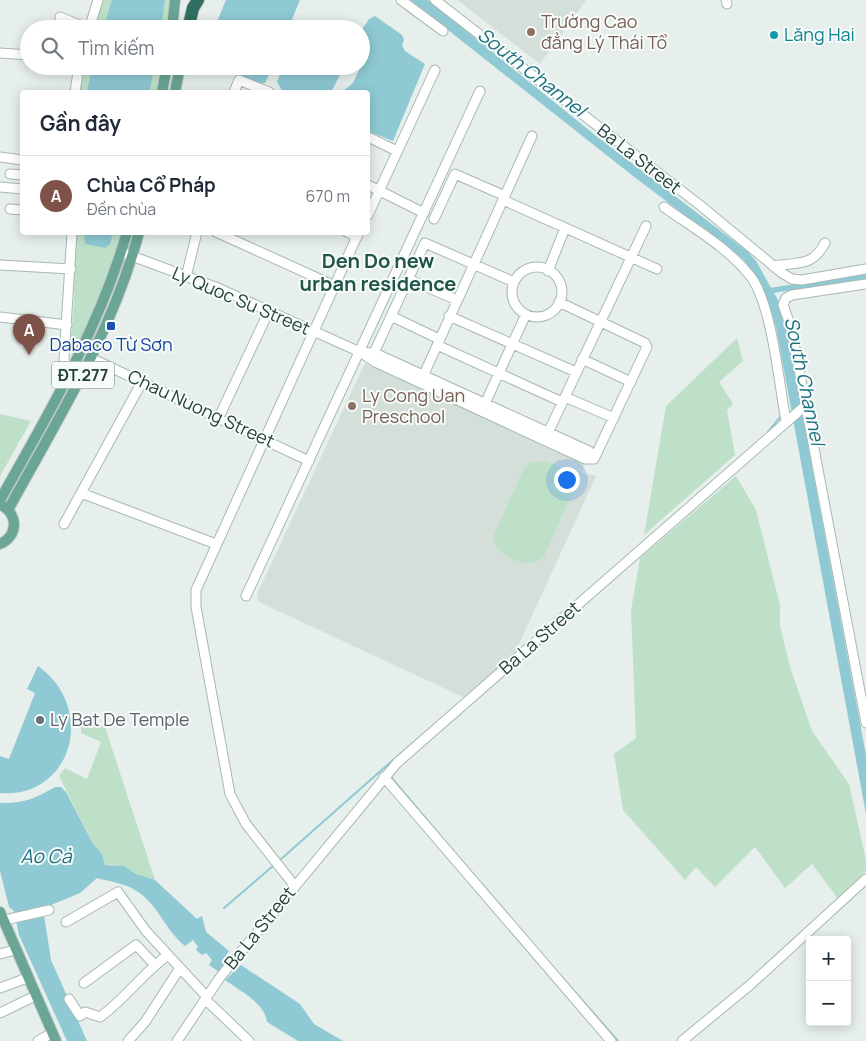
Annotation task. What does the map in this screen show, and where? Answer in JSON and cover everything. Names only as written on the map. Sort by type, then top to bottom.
[{"type":"highway","points":[[190,20],[193,8],[198,0]]},
{"type":"main road","points":[[173,20],[175,0]]},
{"type":"main road","points":[[188,20],[189,0]]},
{"type":"main road","points":[[162,90],[165,75]]},
{"type":"main road","points":[[175,90],[178,75]]},
{"type":"main road","name":"ĐT.277","points":[[0,500],[68,374],[102,304],[122,252],[126,235]]},
{"type":"main road","name":"ĐT.277","points":[[4,508],[80,380],[91,358],[133,256],[138,235]]},
{"type":"main road","points":[[0,544],[7,540],[14,530],[14,521],[4,508]]},
{"type":"main road","points":[[1,918],[54,1037]]},
{"type":"street","points":[[92,20],[98,0]]},
{"type":"street","points":[[401,0],[443,31]]},
{"type":"street","name":"Ba La Street","points":[[435,0],[792,279],[802,280],[866,269]]},
{"type":"street","points":[[60,17],[67,20]]},
{"type":"street","points":[[0,53],[20,55]]},
{"type":"street","points":[[370,211],[435,70]]},
{"type":"street","points":[[75,90],[78,75]]},
{"type":"street","points":[[235,90],[239,80],[264,90]]},
{"type":"street","points":[[246,596],[480,91]]},
{"type":"street","points":[[421,379],[532,136]]},
{"type":"street","points":[[370,138],[397,151]]},
{"type":"street","points":[[0,157],[20,160]]},
{"type":"street","points":[[10,174],[20,175]]},
{"type":"street","points":[[434,219],[455,174],[566,228],[657,269]]},
{"type":"street","points":[[370,186],[424,212]]},
{"type":"street","points":[[0,187],[20,189]]},
{"type":"street","points":[[664,207],[720,247],[752,279],[768,316],[786,421]]},
{"type":"street","points":[[10,209],[20,210]]},
{"type":"street","points":[[546,436],[599,321],[646,226]]},
{"type":"street","points":[[548,270],[566,228]]},
{"type":"street","points":[[72,235],[64,359],[68,374],[80,380]]},
{"type":"street","points":[[186,277],[196,235]]},
{"type":"street","points":[[294,885],[239,813],[227,784],[196,607],[196,590],[358,235]]},
{"type":"street","points":[[231,236],[335,286]]},
{"type":"street","points":[[372,357],[425,243],[514,282]]},
{"type":"street","points":[[774,266],[812,260],[818,255],[825,243]]},
{"type":"street","name":"Ly Quoc Su Street","points":[[122,252],[314,331],[546,436],[585,459],[594,459],[614,418]]},
{"type":"street","points":[[0,265],[71,269]]},
{"type":"street","points":[[530,268],[548,270],[559,283],[560,302],[555,309],[543,316],[526,314],[514,302],[512,288],[514,282],[518,276],[530,268]]},
{"type":"street","points":[[408,279],[457,300]]},
{"type":"street","points":[[866,284],[786,298],[783,305],[791,327],[866,723]]},
{"type":"street","points":[[391,316],[499,374],[614,418],[647,348],[645,344],[560,302]]},
{"type":"street","points":[[219,417],[269,311]]},
{"type":"street","points":[[483,407],[526,314]]},
{"type":"street","points":[[449,316],[576,372]]},
{"type":"street","points":[[0,317],[67,325]]},
{"type":"street","name":"Chau Nuong Street","points":[[91,358],[309,460]]},
{"type":"street","points":[[582,359],[631,382]]},
{"type":"street","points":[[64,524],[142,382]]},
{"type":"street","name":"Ba La Street","points":[[176,1041],[207,999],[221,976],[294,885],[397,763],[806,405]]},
{"type":"street","points":[[81,493],[216,544]]},
{"type":"street","points":[[384,777],[611,1041]]},
{"type":"street","points":[[682,1041],[750,985],[866,879]]},
{"type":"street","points":[[66,922],[118,892],[146,931],[207,999],[249,1041]]},
{"type":"street","points":[[1,918],[49,910]]},
{"type":"street","points":[[84,983],[136,945],[155,966]]},
{"type":"street","points":[[0,954],[15,950]]},
{"type":"street","points":[[69,999],[80,1016],[85,1012],[100,1017],[139,988],[155,966],[168,955]]},
{"type":"street","points":[[128,1041],[145,1022],[180,968]]},
{"type":"street","points":[[0,988],[27,978]]},
{"type":"street","points":[[0,1013],[35,996]]},
{"type":"street","points":[[38,1041],[54,1037]]},
{"type":"shaded area","name":"Trường Cao đẳng Lý Thái Tổ","points":[[457,0],[586,0],[540,64]]},
{"type":"shaded area","points":[[365,363],[584,464],[582,473],[596,476],[515,653],[465,698],[259,602],[257,594]]},
{"type":"green space","points":[[103,0],[172,0],[170,20],[97,20]]},
{"type":"green space","points":[[83,75],[162,75],[158,90],[80,90]]},
{"type":"green space","points":[[75,235],[121,235],[101,294],[82,338],[77,342],[73,341],[71,337],[74,301]]},
{"type":"green space","points":[[737,338],[743,361],[719,382],[733,404],[727,410],[735,455],[644,535],[666,406]]},
{"type":"green space","points":[[0,414],[31,421],[0,476]]},
{"type":"green space","points":[[546,461],[562,468],[575,486],[544,557],[529,563],[521,562],[506,556],[500,551],[493,537],[524,468],[530,463]]},
{"type":"green space","points":[[736,476],[756,510],[780,605],[780,626],[790,667],[812,731],[849,784],[866,860],[866,871],[839,900],[812,864],[785,888],[755,847],[715,887],[696,867],[685,880],[623,810],[614,754],[636,738],[631,610],[640,558]]},
{"type":"green space","points":[[81,723],[105,727],[155,880],[148,879],[118,865],[105,865],[102,854],[93,844],[59,776],[65,768],[87,779],[101,742],[81,733]]},
{"type":"water","points":[[112,0],[165,0],[162,20],[106,20]]},
{"type":"water","points":[[226,0],[300,0],[292,20],[218,20]]},
{"type":"water","name":"South Channel","points":[[410,0],[428,0],[595,135],[747,251],[756,261],[778,300],[785,323],[866,755],[866,814],[776,327],[764,291],[743,259],[633,176]]},
{"type":"water","points":[[375,16],[402,35],[404,40],[402,45],[405,51],[425,64],[393,141],[370,132],[370,90],[344,90],[353,83],[357,75],[370,75],[369,19]]},
{"type":"water","points":[[90,75],[153,75],[149,90],[87,90]]},
{"type":"water","points":[[238,75],[269,75],[265,83],[258,83]]},
{"type":"water","points":[[280,75],[340,75],[332,90],[282,90],[277,82]]},
{"type":"water","points":[[84,235],[112,235],[110,244],[105,248],[85,244]]},
{"type":"water","name":"Ao Cả","points":[[38,666],[57,684],[67,705],[71,727],[68,748],[59,767],[44,782],[24,791],[0,793],[0,756],[9,759],[35,693],[27,689]]},
{"type":"water","name":"Ao Cả","points":[[55,787],[61,787],[66,792],[93,844],[102,854],[105,865],[124,866],[136,874],[155,880],[197,919],[202,916],[206,932],[229,951],[222,961],[225,966],[219,972],[209,965],[212,960],[206,953],[202,955],[196,950],[198,947],[193,940],[185,946],[178,940],[145,897],[133,889],[118,883],[97,878],[80,893],[51,905],[44,915],[51,960],[87,1041],[67,1041],[19,935],[14,911],[9,907],[0,871],[0,803],[29,800]]},
{"type":"water","points":[[241,965],[300,1004],[314,1024],[343,1041],[298,1041],[267,1022],[262,1009],[257,1003],[225,980]]},
{"type":"waterway","points":[[768,291],[866,276]]},
{"type":"waterway","points":[[768,432],[781,416]]},
{"type":"waterway","points":[[388,771],[385,767],[435,724]]},
{"type":"waterway","points":[[280,860],[385,767]]},
{"type":"waterway","points":[[390,776],[438,833]]},
{"type":"waterway","points":[[224,908],[273,866]]},
{"type":"waterway","points":[[560,975],[618,1041]]},
{"type":"place","name":"Trường Cao đẳng Lý Thái Tổ","points":[[531,32]]},
{"type":"place","name":"Lăng Hai","points":[[774,35]]},
{"type":"place","name":"Dabaco Từ Sơn","points":[[111,326]]},
{"type":"place","name":"Chùa Cổ Pháp","points":[[29,355]]},
{"type":"place","name":"Ly Cong Uan Preschool","points":[[352,406]]},
{"type":"place","name":"Ly Bat De Temple","points":[[40,720]]},
{"type":"district","name":"Den Do new urban residence","points":[[378,272]]}]
